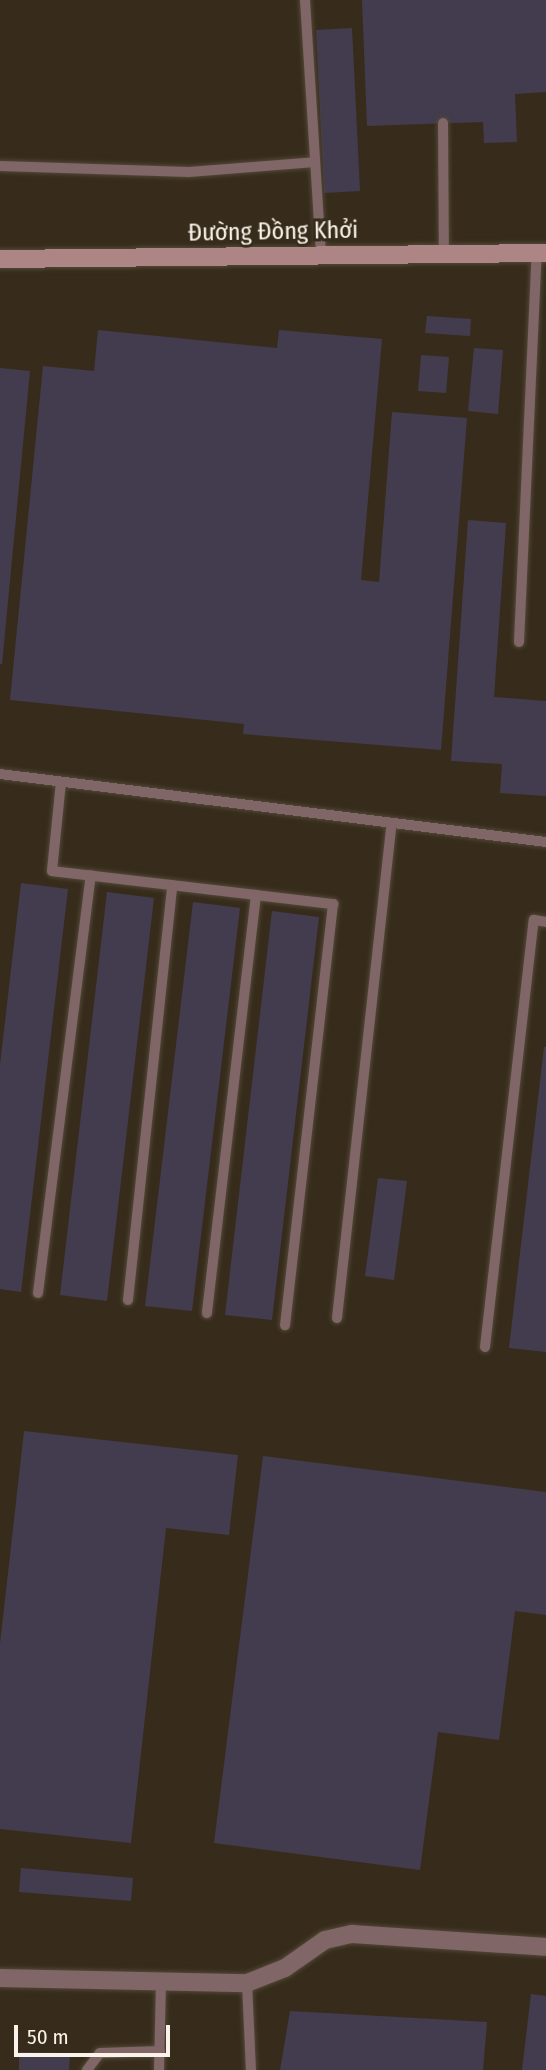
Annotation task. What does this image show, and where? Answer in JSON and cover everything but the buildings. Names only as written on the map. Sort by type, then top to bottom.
[{"type":"main road","name":"Đường Đồng Khởi","points":[[0,259],[541,253]]},
{"type":"street","points":[[0,1978],[247,1983],[285,1968],[325,1940],[352,1934],[546,1947]]},
{"type":"lane","points":[[305,0],[321,257]]},
{"type":"lane","points":[[443,123],[444,253]]},
{"type":"lane","points":[[0,166],[189,172],[315,162]]},
{"type":"lane","points":[[519,642],[541,253]]},
{"type":"lane","points":[[0,775],[546,842]]},
{"type":"lane","points":[[61,782],[52,871],[333,904],[285,1325]]},
{"type":"lane","points":[[337,1318],[392,823]]},
{"type":"lane","points":[[38,1293],[91,876]]},
{"type":"lane","points":[[128,1300],[172,885]]},
{"type":"lane","points":[[207,1313],[256,895]]},
{"type":"lane","points":[[485,1347],[534,920],[546,922]]},
{"type":"lane","points":[[159,2070],[160,1981]]},
{"type":"lane","points":[[247,1983],[251,2070]]},
{"type":"lane","points":[[87,2070],[100,2053],[160,2051]]}]
